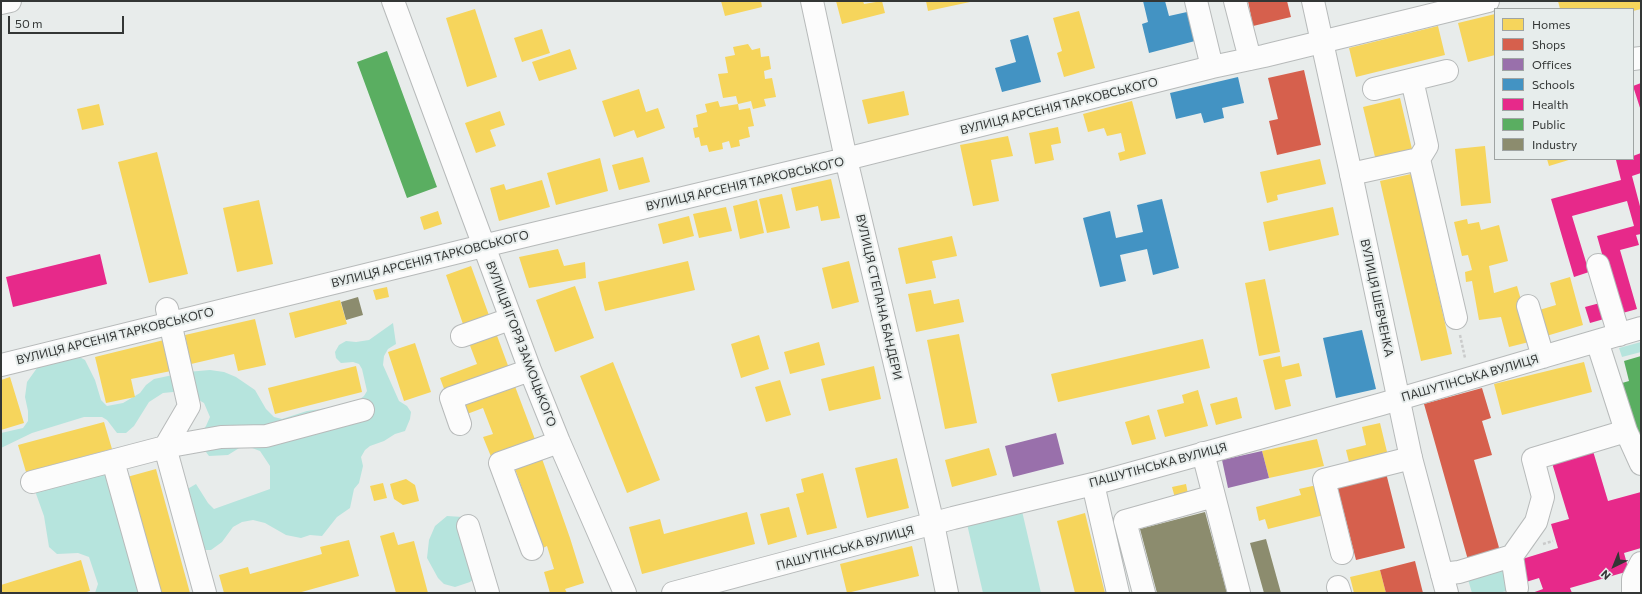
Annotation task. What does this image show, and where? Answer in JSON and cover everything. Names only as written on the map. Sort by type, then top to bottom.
[{"type":"street","points":[[1,3],[10,1]]},
{"type":"street","name":"ВУЛИЦЯ ІГОРЯ ЗАМОЦЬКОГО","points":[[393,1],[510,319],[559,442],[625,593]]},
{"type":"street","name":"ВУЛИЦЯ СТЕПАНА БАНДЕРИ","points":[[812,1],[846,159],[933,524],[947,593]]},
{"type":"street","points":[[1196,1],[1212,67]]},
{"type":"street","points":[[1235,1],[1250,59]]},
{"type":"street","name":"ВУЛИЦЯ ШЕВЧЕНКА","points":[[1313,1],[1411,458],[1445,584]]},
{"type":"street","name":"ВУЛИЦЯ АРСЕНІЯ ТАРКОВСЬКОГО","points":[[1,365],[168,316],[483,246],[846,159],[1212,67],[1488,1]]},
{"type":"street","points":[[1374,90],[1447,71]]},
{"type":"street","points":[[1412,80],[1427,146],[1419,159],[1456,318]]},
{"type":"street","points":[[1351,174],[1419,159]]},
{"type":"street","points":[[1598,265],[1619,334]]},
{"type":"street","points":[[1528,306],[1543,358]]},
{"type":"street","points":[[168,316],[189,406],[165,447],[205,593]]},
{"type":"street","points":[[462,336],[510,319]]},
{"type":"street","name":"ПАШУТІНСЬКА ВУЛИЦЯ","points":[[673,593],[933,524],[1093,484],[1543,358],[1641,328]]},
{"type":"street","points":[[1597,341],[1626,431],[1641,464]]},
{"type":"street","points":[[460,424],[451,398],[530,370]]},
{"type":"street","points":[[32,482],[165,447],[221,437],[266,436],[363,410]]},
{"type":"street","points":[[1445,584],[1459,572],[1512,556],[1536,522],[1543,497],[1533,459],[1626,431]]},
{"type":"street","points":[[532,549],[500,463],[559,442]]},
{"type":"street","points":[[1203,453],[1239,593]]},
{"type":"street","points":[[1342,553],[1324,480],[1411,458]]},
{"type":"street","points":[[114,461],[150,593]]},
{"type":"street","points":[[1093,484],[1118,593]]},
{"type":"street","points":[[1144,593],[1124,520],[1214,496]]},
{"type":"street","points":[[468,526],[488,593]]},
{"type":"street","points":[[1512,556],[1517,588]]},
{"type":"street","points":[[1633,593],[1633,579],[1641,564]]},
{"type":"path","points":[[1462,344],[1465,358]]},
{"type":"shaded area","points":[[393,323],[396,344],[388,349],[384,356],[383,365],[399,401],[407,406],[411,412],[410,419],[405,431],[395,434],[365,450],[361,457],[363,466],[359,483],[354,489],[350,508],[337,517],[322,536],[310,535],[301,538],[286,535],[265,523],[253,520],[242,522],[233,527],[222,542],[211,550],[195,550],[179,494],[196,484],[208,503],[214,509],[270,489],[270,466],[260,451],[244,445],[228,455],[209,456],[203,448],[200,434],[210,417],[204,403],[183,391],[163,393],[149,402],[134,426],[126,433],[117,433],[107,420],[102,417],[84,417],[32,433],[1,448],[1,433],[23,428],[28,421],[28,411],[25,397],[27,382],[37,368],[44,363],[76,355],[85,360],[95,380],[101,400],[107,406],[123,403],[140,393],[146,385],[154,379],[187,372],[210,370],[224,372],[236,377],[255,390],[266,409],[274,417],[282,419],[307,411],[327,408],[360,399],[364,396],[367,391],[362,369],[359,364],[353,362],[341,363],[336,358],[335,352],[339,345],[346,341],[356,342],[369,340]]},
{"type":"shaded area","points":[[1641,342],[1641,352],[1622,357],[1619,348]]},
{"type":"shaded area","points":[[101,471],[111,477],[117,518],[134,563],[139,593],[95,593],[98,584],[89,557],[78,553],[57,554],[49,547],[44,516],[35,491]]},
{"type":"shaded area","points":[[1022,511],[1041,593],[983,593],[967,524]]},
{"type":"shaded area","points":[[447,516],[463,517],[464,536],[478,576],[470,582],[455,587],[444,584],[438,578],[427,558],[429,540],[435,526]]},
{"type":"shaded area","points":[[1505,566],[1511,590],[1498,593],[1472,593],[1467,576]]},
{"type":"building: Homes","points":[[721,1],[761,1],[762,7],[725,16]]},
{"type":"building: Homes","points":[[836,1],[863,1],[864,4],[882,1],[885,13],[842,24]]},
{"type":"building: Homes","points":[[926,1],[970,1],[970,2],[928,11]]},
{"type":"building: Homes","points":[[1558,1],[1641,1],[1641,9],[1634,11],[1634,8],[1560,8]]},
{"type":"building: Homes","points":[[475,9],[497,77],[467,87],[446,18]]},
{"type":"building: Homes","points":[[1079,11],[1095,68],[1064,77],[1057,53],[1062,51],[1053,18]]},
{"type":"building: Homes","points":[[1494,14],[1494,55],[1468,62],[1458,23]]},
{"type":"building: Homes","points":[[1438,26],[1445,55],[1356,77],[1349,48]]},
{"type":"building: Homes","points":[[542,29],[550,53],[522,62],[514,38]]},
{"type":"building: Homes","points":[[748,44],[752,50],[760,48],[761,57],[769,56],[771,69],[764,71],[765,79],[772,78],[776,97],[764,99],[766,106],[753,109],[751,101],[738,104],[736,96],[723,98],[718,74],[728,73],[725,57],[735,55],[733,47]]},
{"type":"building: Homes","points":[[570,49],[577,69],[539,81],[532,62]]},
{"type":"building: Homes","points":[[639,89],[646,112],[658,108],[665,128],[637,138],[634,130],[614,137],[602,101]]},
{"type":"building: Homes","points":[[904,91],[909,115],[868,124],[862,100]]},
{"type":"building: Homes","points":[[1400,98],[1412,149],[1375,157],[1363,107]]},
{"type":"building: Homes","points":[[718,101],[720,107],[738,104],[739,110],[750,108],[754,126],[748,127],[750,137],[739,140],[740,146],[731,148],[729,141],[722,143],[723,149],[709,152],[707,145],[701,146],[699,137],[695,138],[693,128],[698,127],[696,115],[707,112],[705,104]]},
{"type":"building: Homes","points":[[1132,101],[1146,154],[1120,161],[1118,153],[1125,151],[1121,133],[1107,136],[1104,128],[1088,132],[1083,114]]},
{"type":"building: Homes","points":[[99,104],[104,125],[82,130],[77,109]]},
{"type":"building: Homes","points":[[500,111],[505,125],[490,130],[496,146],[476,153],[465,123]]},
{"type":"building: Homes","points":[[1058,127],[1061,143],[1051,145],[1054,160],[1035,164],[1029,133]]},
{"type":"building: Homes","points":[[1008,136],[1013,156],[991,160],[999,201],[973,206],[960,145]]},
{"type":"building: Homes","points":[[1485,146],[1491,203],[1461,206],[1455,149]]},
{"type":"building: Homes","points":[[157,152],[188,274],[149,283],[118,162]]},
{"type":"building: Homes","points":[[643,157],[650,182],[619,190],[612,165]]},
{"type":"building: Homes","points":[[600,158],[608,191],[556,205],[547,173]]},
{"type":"building: Homes","points":[[1320,159],[1326,184],[1277,195],[1278,200],[1267,203],[1260,172]]},
{"type":"building: Homes","points":[[1547,160],[1569,160],[1549,166]]},
{"type":"building: Homes","points":[[1411,174],[1452,354],[1421,361],[1380,181]]},
{"type":"building: Homes","points":[[831,179],[840,218],[821,221],[818,206],[796,211],[791,188]]},
{"type":"building: Homes","points":[[542,180],[550,207],[499,221],[490,188],[504,184],[506,190]]},
{"type":"building: Homes","points":[[782,194],[790,228],[767,233],[759,199]]},
{"type":"building: Homes","points":[[259,200],[273,264],[237,272],[223,208]]},
{"type":"building: Homes","points":[[757,200],[764,233],[740,239],[733,206]]},
{"type":"building: Homes","points":[[726,207],[732,231],[699,238],[693,214]]},
{"type":"building: Homes","points":[[1333,207],[1339,235],[1269,251],[1263,222]]},
{"type":"building: Homes","points":[[438,211],[442,224],[424,230],[420,217]]},
{"type":"building: Homes","points":[[689,216],[694,236],[663,244],[658,224]]},
{"type":"building: Homes","points":[[1467,219],[1468,224],[1479,222],[1481,230],[1499,225],[1508,261],[1489,266],[1494,293],[1517,286],[1533,341],[1509,347],[1501,317],[1479,320],[1472,281],[1466,282],[1465,272],[1472,270],[1468,255],[1462,256],[1454,222]]},
{"type":"building: Homes","points":[[952,236],[957,256],[932,261],[936,278],[906,284],[898,248]]},
{"type":"building: Homes","points":[[558,249],[564,266],[585,262],[586,278],[529,288],[519,257]]},
{"type":"building: Homes","points":[[688,261],[695,290],[605,311],[598,282]]},
{"type":"building: Homes","points":[[849,261],[859,302],[832,309],[822,268]]},
{"type":"building: Homes","points":[[471,266],[490,318],[464,327],[446,275]]},
{"type":"building: Homes","points":[[1570,277],[1583,325],[1543,337],[1536,311],[1556,305],[1550,283]]},
{"type":"building: Homes","points":[[1265,279],[1280,352],[1259,356],[1245,283]]},
{"type":"building: Homes","points":[[575,286],[594,338],[555,352],[536,300]]},
{"type":"building: Homes","points":[[387,287],[389,297],[376,300],[373,290]]},
{"type":"building: Homes","points":[[931,290],[934,304],[959,299],[964,322],[916,332],[908,294]]},
{"type":"building: Homes","points":[[340,300],[347,324],[295,338],[289,313]]},
{"type":"building: Homes","points":[[255,319],[266,365],[238,371],[234,354],[191,364],[185,335]]},
{"type":"building: Homes","points":[[496,333],[510,371],[446,394],[440,378],[477,364],[469,343]]},
{"type":"building: Homes","points":[[959,334],[977,423],[945,429],[927,340]]},
{"type":"building: Homes","points":[[759,335],[769,369],[741,378],[731,344]]},
{"type":"building: Homes","points":[[1203,339],[1210,368],[1058,402],[1051,374]]},
{"type":"building: Homes","points":[[164,340],[171,371],[131,379],[135,397],[106,403],[95,357]]},
{"type":"building: Homes","points":[[819,342],[825,365],[790,374],[784,352]]},
{"type":"building: Homes","points":[[415,343],[431,392],[404,401],[388,352]]},
{"type":"building: Homes","points":[[1280,356],[1282,367],[1299,363],[1302,376],[1285,380],[1291,406],[1275,410],[1263,360]]},
{"type":"building: Homes","points":[[613,362],[660,480],[627,493],[580,376]]},
{"type":"building: Homes","points":[[1584,362],[1592,392],[1502,415],[1494,384]]},
{"type":"building: Homes","points":[[356,366],[362,392],[275,414],[268,388]]},
{"type":"building: Homes","points":[[874,366],[881,399],[829,411],[821,379]]},
{"type":"building: Homes","points":[[10,377],[24,423],[1,430],[1,380]]},
{"type":"building: Homes","points":[[780,380],[791,415],[766,422],[755,387]]},
{"type":"building: Homes","points":[[513,381],[536,442],[492,459],[483,437],[493,434],[483,408],[467,414],[461,401]]},
{"type":"building: Homes","points":[[1198,390],[1208,426],[1165,437],[1157,410],[1184,403],[1182,395]]},
{"type":"building: Homes","points":[[1237,397],[1242,418],[1216,425],[1210,404]]},
{"type":"building: Homes","points":[[1149,415],[1156,439],[1132,445],[1125,422]]},
{"type":"building: Homes","points":[[104,422],[112,449],[26,472],[18,445]]},
{"type":"building: Homes","points":[[1380,423],[1388,456],[1350,466],[1346,450],[1366,445],[1362,427]]},
{"type":"building: Homes","points":[[1317,439],[1324,466],[1269,478],[1262,451]]},
{"type":"building: Homes","points":[[989,448],[997,475],[952,487],[945,460]]},
{"type":"building: Homes","points":[[540,453],[584,583],[565,589],[567,593],[550,593],[544,572],[554,569],[547,546],[543,548],[513,463]]},
{"type":"building: Homes","points":[[897,458],[909,508],[867,518],[855,468]]},
{"type":"building: Homes","points":[[156,469],[190,593],[159,593],[127,477]]},
{"type":"building: Homes","points":[[823,473],[837,528],[807,535],[796,494],[804,492],[801,479]]},
{"type":"building: Homes","points":[[406,479],[415,485],[419,501],[403,505],[394,499],[390,484]]},
{"type":"building: Homes","points":[[383,483],[387,498],[374,501],[370,486]]},
{"type":"building: Homes","points":[[1186,484],[1188,494],[1175,498],[1172,487]]},
{"type":"building: Homes","points":[[1317,485],[1324,515],[1268,529],[1265,519],[1259,521],[1256,507],[1301,495],[1299,489]]},
{"type":"building: Homes","points":[[789,507],[797,537],[768,545],[760,514]]},
{"type":"building: Homes","points":[[747,512],[755,544],[642,574],[629,527],[660,519],[664,534]]},
{"type":"building: Homes","points":[[1085,513],[1105,593],[1075,593],[1057,521]]},
{"type":"building: Homes","points":[[394,532],[398,545],[414,541],[428,593],[396,593],[380,536]]},
{"type":"building: Homes","points":[[349,540],[359,576],[298,593],[224,593],[219,575],[248,567],[250,574],[322,554],[320,547]]},
{"type":"building: Homes","points":[[912,546],[919,576],[847,593],[840,564]]},
{"type":"building: Homes","points":[[81,560],[90,591],[83,593],[1,593],[1,585]]},
{"type":"building: Homes","points":[[1380,570],[1386,593],[1354,593],[1350,577]]},
{"type":"building: Shops","points":[[1248,1],[1287,1],[1291,17],[1253,26]]},
{"type":"building: Shops","points":[[1304,70],[1321,145],[1277,155],[1269,121],[1278,119],[1268,78]]},
{"type":"building: Shops","points":[[1482,388],[1491,418],[1482,421],[1492,455],[1474,460],[1500,551],[1468,560],[1424,404]]},
{"type":"building: Shops","points":[[1385,469],[1405,548],[1356,560],[1336,481]]},
{"type":"building: Shops","points":[[1415,561],[1423,593],[1386,593],[1380,570]]},
{"type":"building: Offices","points":[[1056,433],[1064,464],[1013,477],[1005,446]]},
{"type":"building: Offices","points":[[1262,451],[1269,478],[1228,488],[1222,460]]},
{"type":"building: Schools","points":[[1143,1],[1165,1],[1169,16],[1187,12],[1195,41],[1149,53],[1142,24],[1148,22]]},
{"type":"building: Schools","points":[[1028,35],[1041,82],[1002,92],[995,68],[1016,62],[1010,40]]},
{"type":"building: Schools","points":[[1238,77],[1244,103],[1222,108],[1224,118],[1204,123],[1201,113],[1176,119],[1170,93]]},
{"type":"building: Schools","points":[[1162,199],[1179,268],[1153,275],[1147,249],[1120,255],[1126,281],[1100,287],[1083,218],[1110,211],[1116,238],[1143,232],[1137,205]]},
{"type":"building: Schools","points":[[1362,330],[1376,389],[1336,398],[1323,338]]},
{"type":"building: Health","points":[[1641,83],[1641,111],[1634,89],[1634,86]]},
{"type":"building: Health","points":[[1641,153],[1641,173],[1632,176],[1641,210],[1641,234],[1636,235],[1639,245],[1620,250],[1637,309],[1619,314],[1597,236],[1634,226],[1627,201],[1572,216],[1589,272],[1574,277],[1551,199],[1621,180],[1616,160],[1634,160],[1634,156]]},
{"type":"building: Health","points":[[100,254],[107,284],[13,307],[6,277]]},
{"type":"building: Health","points":[[1600,303],[1604,319],[1590,323],[1585,307]]},
{"type":"building: Health","points":[[1593,451],[1608,501],[1641,492],[1641,548],[1624,553],[1629,571],[1570,588],[1572,593],[1532,593],[1543,589],[1539,578],[1526,582],[1519,560],[1558,548],[1551,524],[1569,519],[1552,463]]},
{"type":"building: Public","points":[[387,51],[437,187],[407,198],[357,62]]},
{"type":"building: Public","points":[[1641,356],[1641,435],[1638,436],[1622,383],[1629,381],[1624,361]]},
{"type":"building: Industry","points":[[358,297],[363,315],[346,320],[341,302]]},
{"type":"building: Industry","points":[[1205,512],[1227,593],[1157,593],[1140,529]]},
{"type":"building: Industry","points":[[1266,539],[1281,593],[1264,593],[1250,543]]}]
